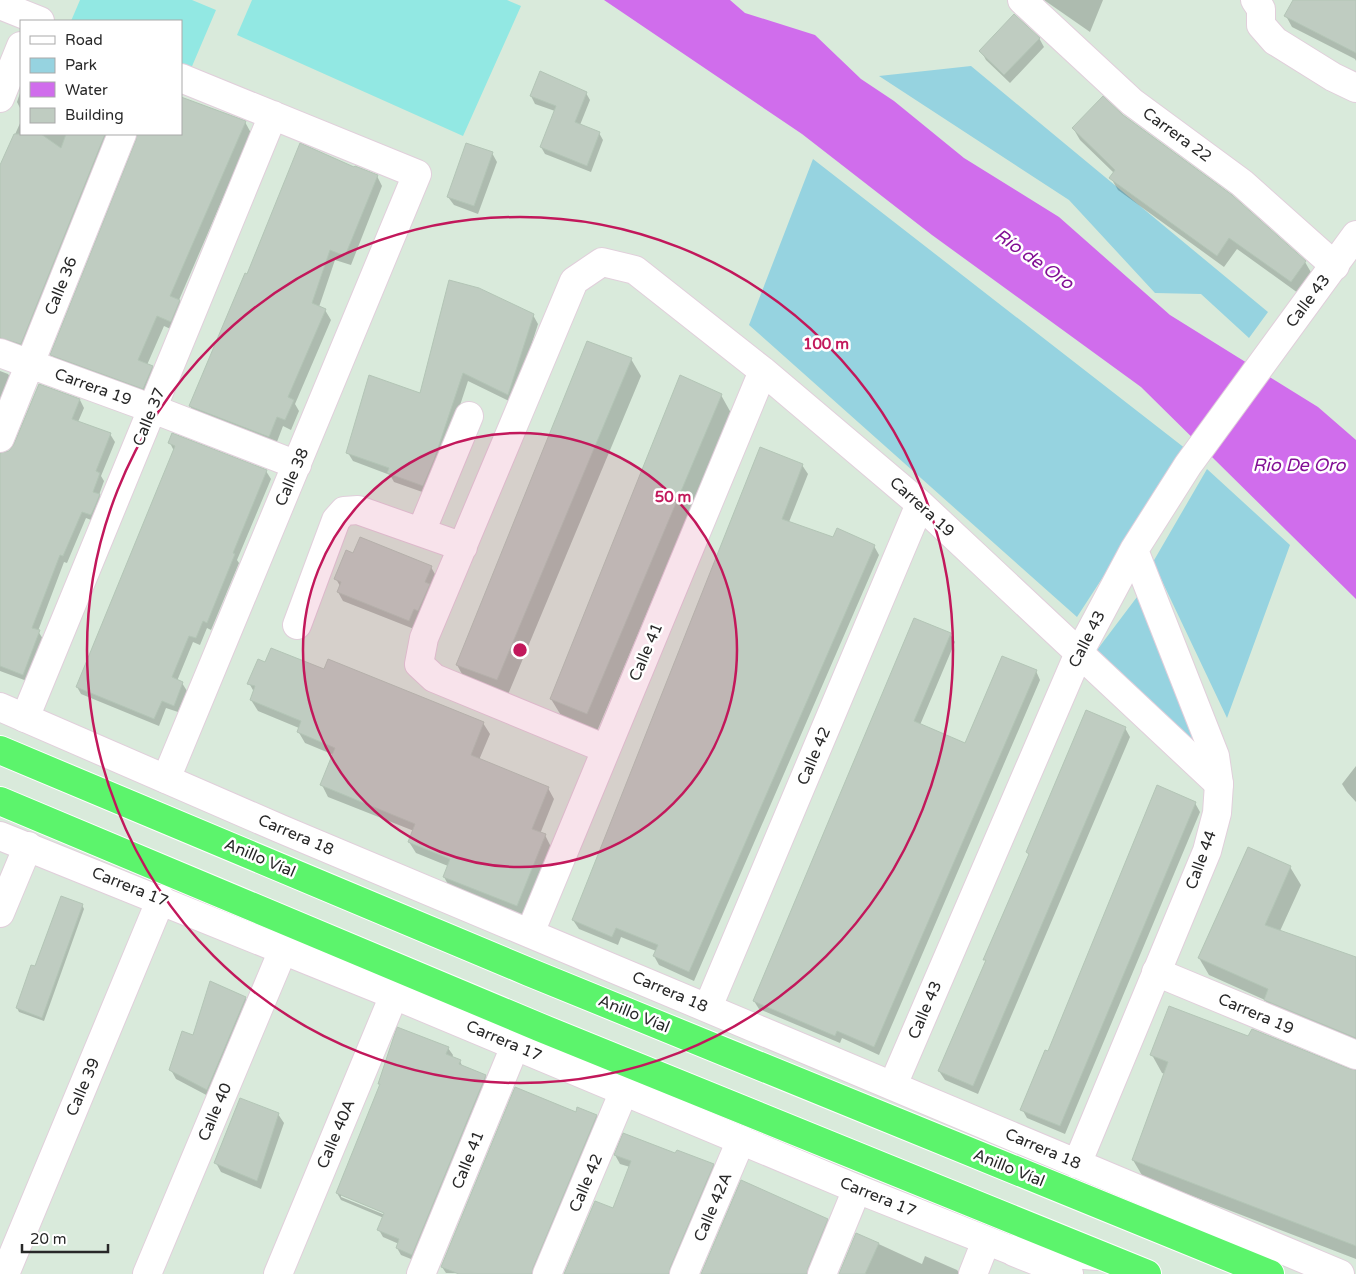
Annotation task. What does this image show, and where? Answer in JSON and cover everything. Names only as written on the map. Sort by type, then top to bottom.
[{"type":"highway","name":"Anillo Víal","points":[[0,750],[529,972],[1270,1274]]},
{"type":"highway","points":[[0,801],[539,1027],[1147,1274]]},
{"type":"street","name":"Carrera 22","points":[[1022,0],[1132,102],[1242,183],[1335,266]]},
{"type":"street","points":[[1261,3],[1261,25],[1275,41],[1333,77],[1356,88]]},
{"type":"street","points":[[0,5],[34,20]]},
{"type":"street","points":[[0,98],[20,48]]},
{"type":"street","points":[[182,78],[273,115]]},
{"type":"street","name":"Calle 38","points":[[166,779],[417,174],[273,115]]},
{"type":"street","name":"Calle 37","points":[[25,718],[273,115]]},
{"type":"street","name":"Calle 36","points":[[0,438],[122,135]]},
{"type":"street","name":"Calle 43","points":[[893,1085],[1079,653],[1134,550],[1188,465],[1356,235]]},
{"type":"street","name":"Carrera 19","points":[[463,547],[574,281],[602,262],[635,270],[763,371],[920,504],[1219,784]]},
{"type":"street","name":"Carrera 19","points":[[0,352],[297,465]]},
{"type":"street","name":"Calle 41","points":[[530,933],[763,371]]},
{"type":"street","points":[[421,532],[469,416]]},
{"type":"street","name":"Calle 42","points":[[708,1007],[920,504]]},
{"type":"street","points":[[297,625],[336,520],[344,511],[358,510],[463,547],[424,638],[419,664],[434,678],[606,749]]},
{"type":"street","name":"Calle 44","points":[[1077,1164],[1207,851],[1217,813],[1219,784],[1215,756],[1134,550]]},
{"type":"street","name":"Carrera 18","points":[[0,708],[1340,1274]]},
{"type":"street","name":"Carrera 17","points":[[0,836],[394,995],[857,1189],[1069,1274]]},
{"type":"street","points":[[0,913],[28,846]]},
{"type":"street","name":"Calle 39","points":[[5,1274],[161,900]]},
{"type":"street","name":"Calle 40","points":[[147,1274],[283,950]]},
{"type":"street","name":"Carrera 19","points":[[1156,972],[1356,1055]]},
{"type":"street","name":"Calle 40A","points":[[278,1274],[394,995]]},
{"type":"street","name":"Calle 41","points":[[420,1274],[515,1046]]},
{"type":"street","name":"Calle 42","points":[[546,1274],[624,1091]]},
{"type":"street","name":"Calle 42A","points":[[684,1274],[741,1140]]},
{"type":"street","points":[[822,1274],[857,1189]]},
{"type":"street","points":[[973,1274],[997,1245]]},
{"type":"street","name":"Carrera 17","points":[[997,1245],[1102,1257]]},
{"type":"green space","points":[[971,66],[1268,312],[1249,338],[1201,294],[1155,293],[1069,200],[879,76]]},
{"type":"green space","points":[[813,159],[1186,449],[1077,617],[749,325]]},
{"type":"green space","points":[[1207,469],[1290,545],[1227,718],[1153,562]]},
{"type":"green space","points":[[1143,589],[1199,748],[1094,654]]},
{"type":"shaded area","points":[[80,0],[192,0],[216,10],[190,71],[182,67],[182,20],[71,20]]},
{"type":"shaded area","points":[[252,0],[507,0],[521,6],[463,136],[237,35]]},
{"type":"water","name":"Rio De Oro","points":[[604,0],[730,0],[745,13],[815,35],[861,79],[894,101],[964,158],[1059,217],[1170,315],[1318,407],[1356,440],[1356,599],[1141,387],[932,235],[802,134]]},
{"type":"building","points":[[1293,0],[1356,0],[1356,53],[1284,16]]},
{"type":"building","points":[[1014,14],[1040,38],[1004,75],[979,51]]},
{"type":"building","points":[[540,71],[587,92],[575,122],[600,132],[587,166],[540,147],[556,106],[530,96]]},
{"type":"building","points":[[1103,96],[1123,115],[1232,195],[1306,261],[1291,282],[1229,238],[1217,256],[1109,178],[1115,170],[1072,128]]},
{"type":"building","points":[[182,97],[246,121],[170,296],[180,300],[171,322],[157,316],[138,360],[153,366],[143,389],[50,355],[137,135],[182,135]]},
{"type":"building","points":[[14,134],[42,135],[61,148],[66,135],[105,135],[21,344],[0,338],[0,165]]},
{"type":"building","points":[[300,143],[354,167],[378,175],[345,256],[330,250],[312,303],[326,309],[288,397],[294,400],[285,420],[277,417],[269,437],[189,406],[245,273],[247,274]]},
{"type":"building","points":[[466,143],[493,152],[474,206],[447,197]]},
{"type":"building","points":[[449,280],[479,288],[534,314],[508,395],[463,373],[434,460],[423,486],[387,473],[389,468],[346,453],[369,375],[420,393]]},
{"type":"building","points":[[587,341],[632,358],[497,680],[456,665]]},
{"type":"building","points":[[680,375],[722,394],[587,714],[550,699]]},
{"type":"building","points":[[39,384],[80,399],[72,419],[111,433],[96,471],[100,473],[93,492],[100,494],[91,515],[82,512],[63,556],[60,555],[32,628],[40,630],[23,675],[0,666],[0,453],[9,451],[14,444]]},
{"type":"building","points":[[172,433],[267,470],[207,623],[203,621],[196,638],[189,636],[172,677],[183,682],[174,706],[162,701],[154,719],[76,687],[175,446],[168,443]]},
{"type":"building","points":[[760,447],[803,464],[782,519],[833,537],[837,528],[875,545],[689,972],[653,956],[658,945],[616,928],[612,937],[572,920]]},
{"type":"building","points":[[360,537],[432,566],[425,582],[430,584],[418,611],[414,609],[409,621],[337,592],[341,582],[334,579],[346,550],[353,553]]},
{"type":"building","points":[[914,618],[951,633],[914,721],[965,743],[1002,656],[1037,670],[874,1047],[837,1031],[835,1036],[753,1001]]},
{"type":"building","points":[[271,648],[324,669],[328,659],[484,722],[471,755],[549,787],[532,829],[546,834],[517,906],[443,877],[450,859],[408,842],[415,824],[320,785],[335,748],[297,732],[301,721],[250,700],[255,686],[247,684],[258,659],[265,662]]},
{"type":"building","points":[[1086,710],[1126,727],[973,1086],[938,1071],[986,960],[983,960],[1029,854],[1026,852]]},
{"type":"building","points":[[1157,785],[1196,802],[1060,1126],[1020,1110],[1045,1050],[1048,1051]]},
{"type":"building","points":[[1248,847],[1291,866],[1265,925],[1356,957],[1356,1038],[1264,1000],[1268,989],[1198,958]]},
{"type":"building","points":[[61,896],[83,904],[42,1018],[16,1008],[31,965],[35,966]]},
{"type":"building","points":[[210,981],[246,997],[207,1090],[169,1070],[182,1031],[193,1035]]},
{"type":"building","points":[[1169,1006],[1248,1036],[1252,1029],[1356,1070],[1356,1246],[1132,1160],[1168,1062],[1150,1055]]},
{"type":"building","points":[[397,1027],[449,1047],[446,1054],[461,1060],[459,1064],[486,1075],[412,1255],[396,1248],[399,1239],[377,1230],[384,1213],[336,1193],[380,1084],[378,1084]]},
{"type":"building","points":[[515,1087],[576,1112],[577,1107],[597,1115],[532,1274],[459,1274],[441,1267]]},
{"type":"building","points":[[240,1098],[279,1113],[257,1181],[214,1163]]},
{"type":"building","points":[[623,1133],[675,1153],[677,1150],[714,1164],[669,1274],[564,1274],[595,1201],[613,1208],[631,1161],[614,1155]]},
{"type":"building","points":[[741,1180],[828,1219],[807,1274],[701,1274]]},
{"type":"building","points":[[856,1233],[879,1243],[865,1274],[839,1274]]},
{"type":"water label","name":"Río de Oro","points":[[1034,259]]}]
